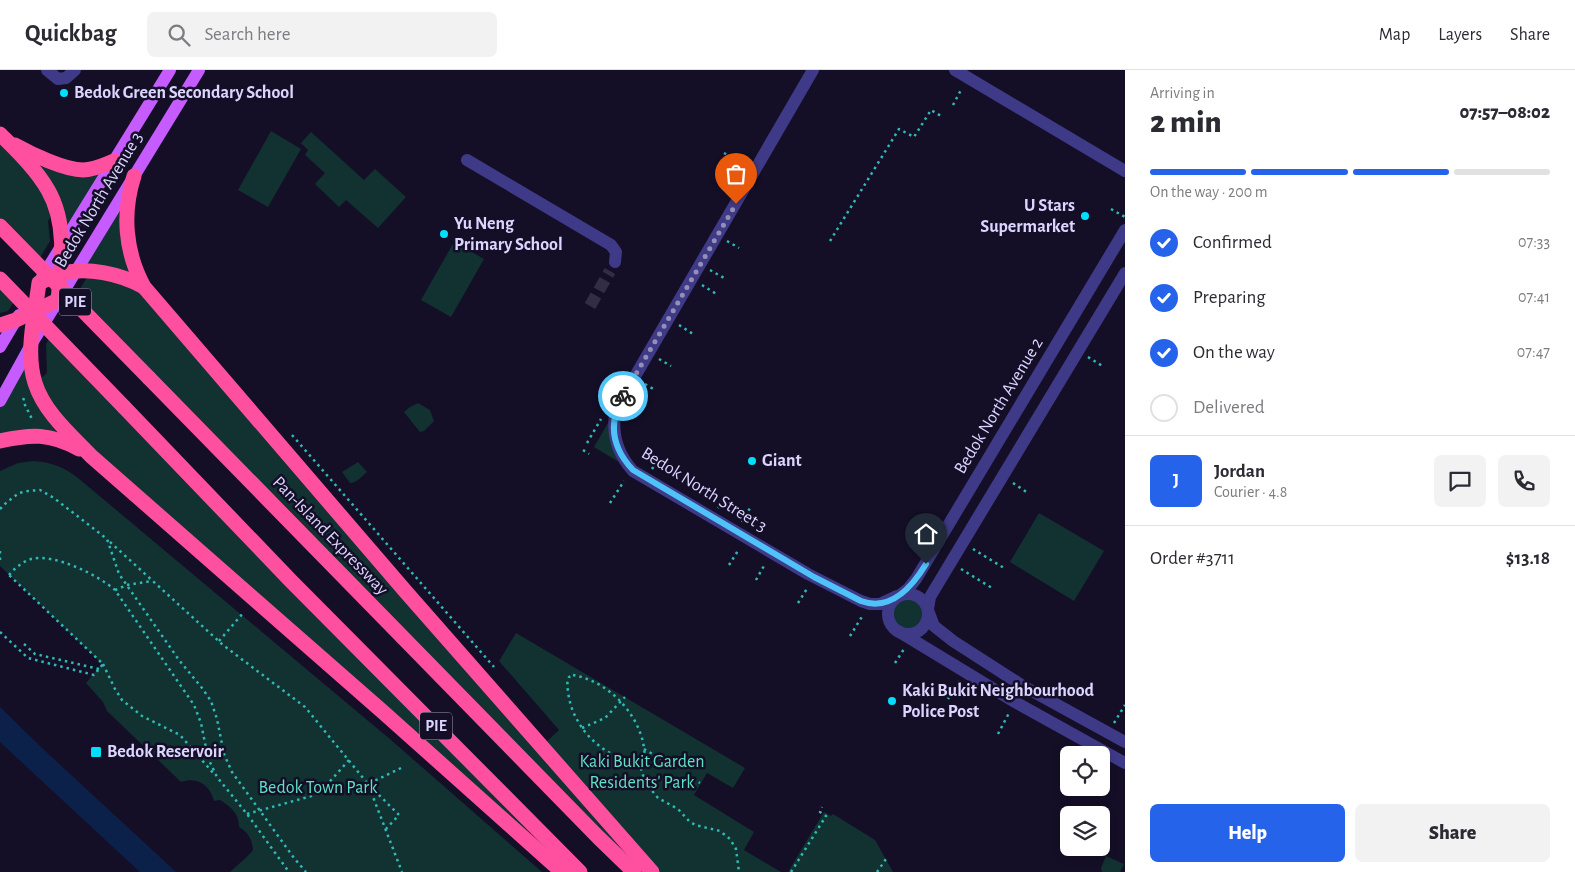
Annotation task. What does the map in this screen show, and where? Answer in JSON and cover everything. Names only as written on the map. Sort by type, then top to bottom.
[{"type":"highway","points":[[1,135],[17,146],[39,157],[71,168],[81,170],[92,169],[114,161]]},
{"type":"highway","points":[[0,326],[58,300],[68,273],[56,208],[49,192],[39,177],[1,135]]},
{"type":"highway","points":[[134,176],[128,205],[128,247],[132,263],[144,287],[652,872]]},
{"type":"highway","name":"Pan-Island Expressway","points":[[0,226],[634,872]]},
{"type":"highway","points":[[144,287],[106,273],[68,273],[39,283],[32,343],[32,370],[34,382],[41,397],[56,418],[91,456],[562,872]]},
{"type":"highway","name":"PIE","points":[[0,279],[291,580],[580,872]]},
{"type":"highway","points":[[0,441],[30,436],[48,437],[60,440],[91,456]]},
{"type":"main road","name":"Bedok North Avenue 3","points":[[0,347],[170,70]]},
{"type":"main road","name":"Bedok North Avenue 3","points":[[68,273],[134,176],[199,70]]},
{"type":"main road","points":[[0,401],[58,300]]},
{"type":"street","points":[[47,70],[58,79],[66,78],[75,70]]},
{"type":"street","name":"Bedok North Street 3","points":[[814,70],[616,409],[614,424],[617,444],[626,463],[633,470],[814,577],[870,604],[884,603],[898,596]]},
{"type":"street","points":[[955,70],[1125,171]]},
{"type":"street","points":[[467,160],[611,245],[616,254],[615,262]]},
{"type":"street","name":"Bedok North Avenue 2","points":[[898,596],[908,589],[916,579],[1125,230]]},
{"type":"street","points":[[898,631],[910,634],[921,630],[927,621],[930,597],[1125,273]]},
{"type":"street","points":[[1125,742],[1023,686],[953,641],[934,626],[926,603],[917,595],[908,593],[898,596],[891,603],[888,615],[890,623],[898,631],[1015,702],[1125,762]]},
{"type":"path","points":[[953,105],[964,85]]},
{"type":"path","points":[[830,241],[899,129],[914,137],[931,110],[941,116]]},
{"type":"path","points":[[724,152],[755,171]]},
{"type":"path","points":[[1111,209],[1122,215]]},
{"type":"path","points":[[728,242],[739,248]]},
{"type":"path","points":[[712,272],[724,278]]},
{"type":"path","points":[[698,283],[718,295]]},
{"type":"path","points":[[675,322],[693,334]]},
{"type":"path","points":[[1089,358],[1104,367]]},
{"type":"path","points":[[660,359],[671,366]]},
{"type":"path","points":[[645,384],[655,390]]},
{"type":"path","points":[[24,398],[23,401],[33,421]]},
{"type":"path","points":[[292,435],[494,667]]},
{"type":"path","points":[[583,450],[589,454]]},
{"type":"path","points":[[654,465],[658,460]]},
{"type":"path","points":[[676,479],[679,473]]},
{"type":"path","points":[[1012,482],[1028,492]]},
{"type":"path","points":[[610,503],[621,486]]},
{"type":"path","points":[[0,509],[21,492],[40,490],[54,498],[107,539],[219,641],[306,707],[368,784],[400,815],[386,829]]},
{"type":"path","points":[[721,503],[726,497]]},
{"type":"path","points":[[744,519],[750,508]]},
{"type":"path","points":[[107,539],[117,570],[179,660],[207,694],[214,710],[221,746],[229,766],[306,872]]},
{"type":"path","points":[[0,550],[0,560]]},
{"type":"path","points":[[729,565],[738,550]]},
{"type":"path","points":[[976,550],[1004,568]]},
{"type":"path","points":[[216,777],[208,758],[201,723],[194,705],[114,590],[101,578],[68,564],[41,558],[20,564],[9,575],[103,664],[117,693],[126,704],[142,716],[172,730],[183,738],[247,814],[289,872]]},
{"type":"path","points":[[756,580],[762,569]]},
{"type":"path","points":[[964,570],[992,588]]},
{"type":"path","points":[[114,590],[127,585],[153,581]]},
{"type":"path","points":[[798,603],[806,592]]},
{"type":"path","points":[[219,641],[244,612]]},
{"type":"path","points":[[850,636],[861,617]]},
{"type":"path","points":[[0,632],[28,658],[94,675],[103,664]]},
{"type":"path","points":[[24,644],[35,654],[99,669]]},
{"type":"path","points":[[895,663],[902,652]]},
{"type":"path","points":[[54,664],[58,659]]},
{"type":"path","points":[[570,676],[580,676],[596,682],[606,688],[621,703],[638,727],[645,759],[639,762],[610,753],[593,740],[582,728],[569,699],[568,680],[570,676]]},
{"type":"path","points":[[948,699],[954,688]]},
{"type":"path","points":[[582,728],[605,718],[625,697]]},
{"type":"path","points":[[1112,726],[1125,705]]},
{"type":"path","points":[[998,734],[1005,720]]},
{"type":"path","points":[[644,749],[668,763]]},
{"type":"path","points":[[247,814],[315,795],[324,788],[349,760]]},
{"type":"path","points":[[639,762],[645,782],[658,798],[678,809],[689,821],[697,826],[720,832],[730,839],[736,850],[739,872]]},
{"type":"path","points":[[368,784],[401,768]]},
{"type":"path","points":[[693,779],[700,783]]},
{"type":"path","points":[[368,784],[402,872]]},
{"type":"path","points":[[790,872],[804,847],[826,816],[820,812],[822,808]]},
{"type":"path","points":[[878,872],[886,859]]},
{"type":"green space","points":[[271,131],[301,149],[268,207],[238,190]]},
{"type":"green space","points":[[311,132],[364,180],[375,169],[406,197],[378,228],[346,200],[339,207],[315,184],[325,173],[305,155],[308,150],[301,143]]},
{"type":"green space","points":[[0,135],[55,163],[113,162],[62,244],[55,209],[48,221],[50,241],[37,263],[0,225]]},
{"type":"green space","points":[[134,177],[132,282],[651,872],[635,872],[73,300],[91,271],[76,271]]},
{"type":"green space","points":[[454,242],[484,259],[451,317],[421,300]]},
{"type":"green space","points":[[0,280],[17,297],[8,311],[0,313]]},
{"type":"green space","points":[[52,333],[578,872],[564,872],[70,444],[0,440],[0,401],[32,344],[35,383],[47,373],[46,344]]},
{"type":"green space","points":[[418,403],[430,410],[434,421],[424,431],[420,432],[404,412]]},
{"type":"green space","points":[[615,411],[614,419],[632,470],[594,447]]},
{"type":"green space","name":"Bedok Town Park","points":[[33,461],[57,466],[78,478],[391,740],[542,872],[230,872],[253,850],[249,837],[239,827],[238,818],[234,811],[220,800],[214,801],[209,790],[202,783],[192,780],[181,782],[107,711],[103,702],[86,683],[102,664],[0,566],[0,471],[18,463]]},
{"type":"green space","points":[[358,462],[367,472],[357,481],[350,483],[342,472]]},
{"type":"green space","points":[[1039,513],[1104,551],[1074,601],[1010,562]]},
{"type":"green space","points":[[908,593],[919,596],[922,599],[926,606],[927,621],[919,631],[909,634],[892,625],[888,618],[889,606]]},
{"type":"green space","name":"Kaki Bukit Garden Residents' Park","points":[[516,633],[745,768],[733,788],[707,773],[694,795],[754,832],[744,850],[781,872],[655,872],[544,744],[559,730],[499,661]]},
{"type":"green space","points":[[824,812],[831,816],[833,814],[875,840],[893,872],[788,872]]},
{"type":"green space","points":[[1106,856],[1124,864],[1120,872],[1102,872],[1101,868]]},
{"type":"water","points":[[0,707],[176,872],[140,872],[0,742]]},
{"type":"tunnel","points":[[590,306],[610,271]]},
{"type":"way so far","points":[[623,396],[736,204]]},
{"type":"place","name":"Bedok Green Secondary School","points":[[64,93]]},
{"type":"place","name":"U Stars Supermarket","points":[[1085,216]]},
{"type":"place","name":"Yu Neng Primary School","points":[[444,234]]},
{"type":"place","name":"Giant","points":[[752,461]]},
{"type":"place","name":"Kaki Bukit Neighbourhood Police Post","points":[[892,701]]},
{"type":"place","name":"Bedok Reservoir","points":[[96,752]]},
{"type":"route","points":[[623,396],[616,409],[614,434],[621,454],[633,470],[814,577],[861,601],[870,604],[880,604],[889,601],[913,585],[926,564]]}]
